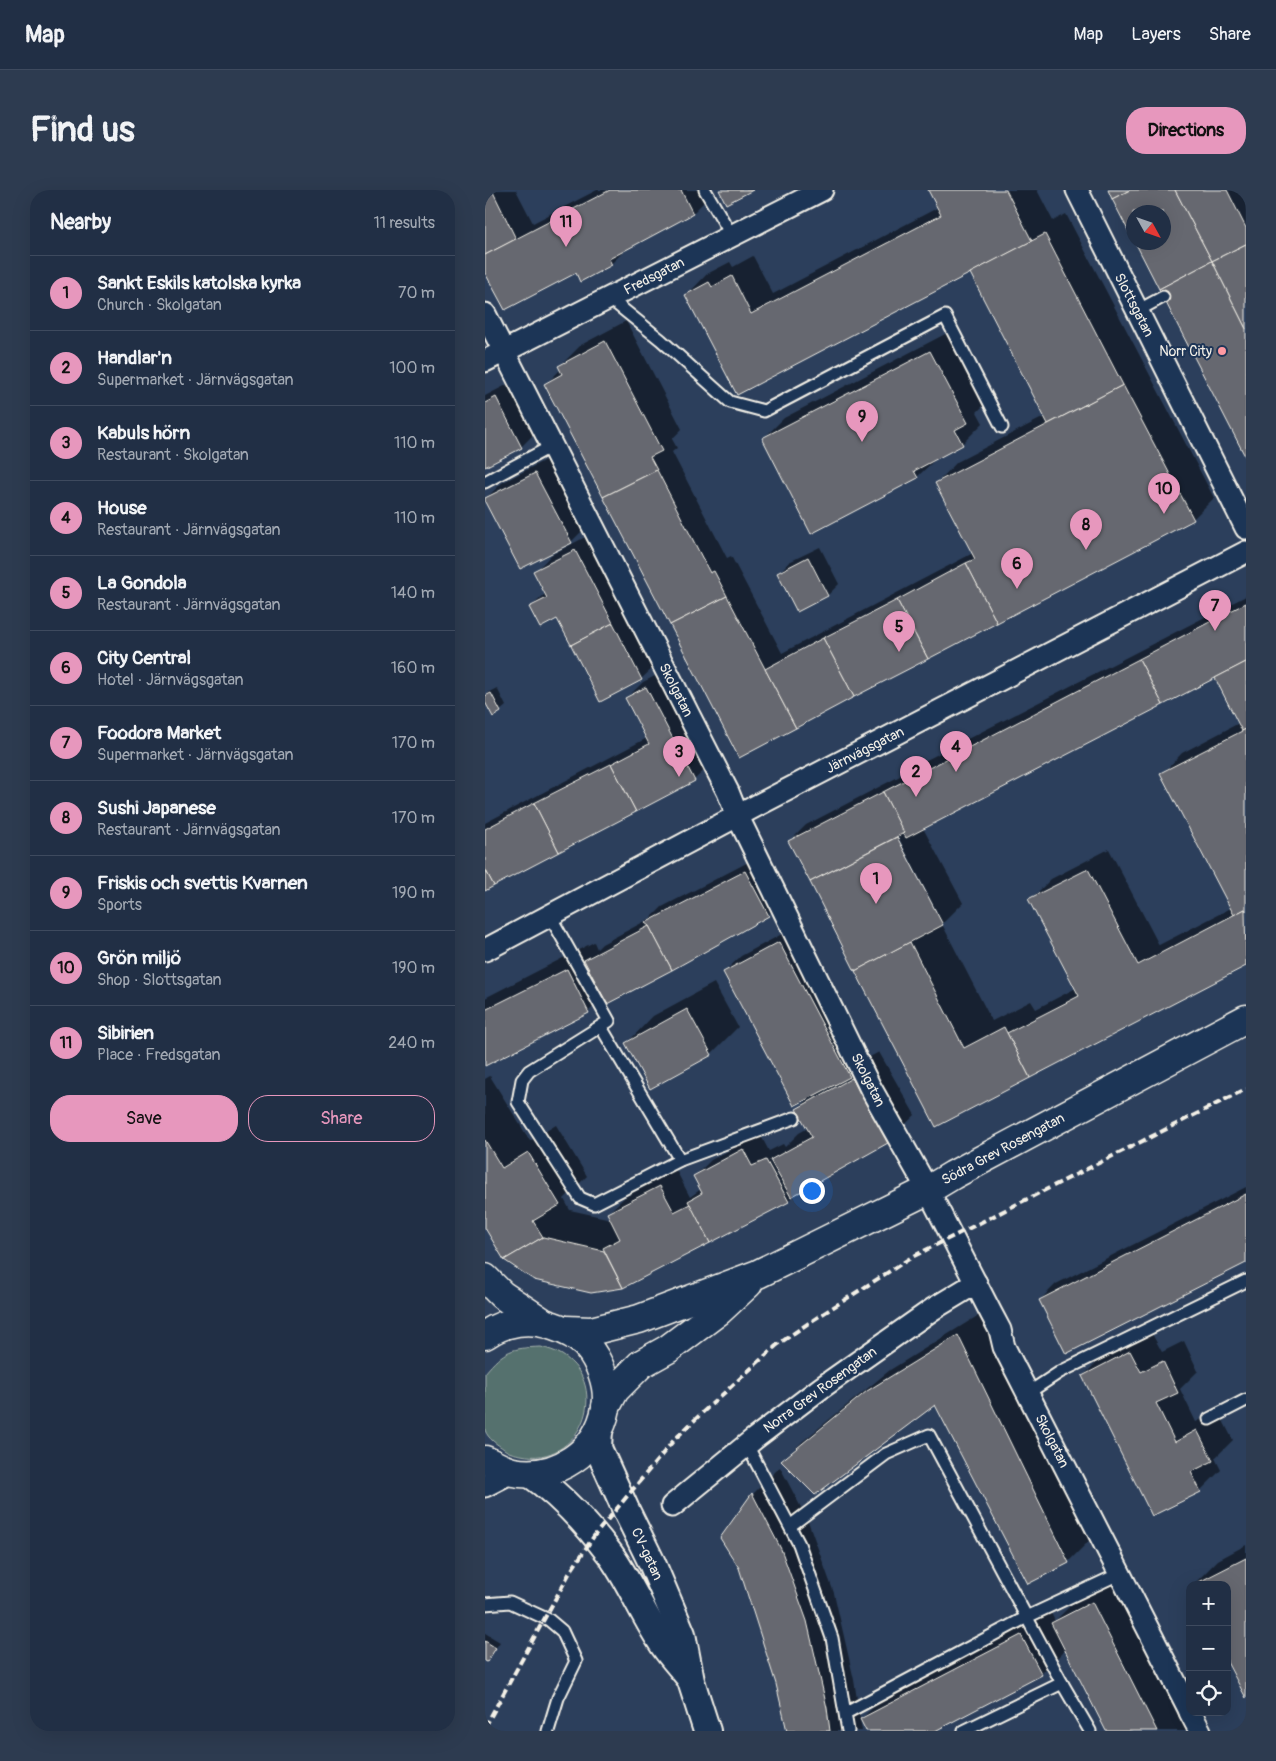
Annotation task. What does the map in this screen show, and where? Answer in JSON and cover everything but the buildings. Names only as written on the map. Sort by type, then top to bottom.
[{"type":"main road","name":"Södra Grev Rosengatan","points":[[485,1335],[494,1329],[510,1323],[528,1320],[553,1326],[591,1331],[639,1319],[758,1274],[928,1190],[953,1174],[1246,1020]]},
{"type":"main road","name":"Södra Grev Rosengatan","points":[[520,1472],[549,1471],[567,1464],[586,1449],[603,1418],[615,1390],[641,1364],[667,1349],[720,1310],[758,1274]]},
{"type":"main road","points":[[485,1278],[501,1295],[586,1345],[600,1366],[605,1387],[603,1418]]},
{"type":"main road","points":[[485,1460],[520,1472]]},
{"type":"street","name":"Fredsgatan","points":[[494,356],[822,190]]},
{"type":"street","name":"Slottsgatan","points":[[1077,190],[1246,528]]},
{"type":"street","name":"Skolgatan","points":[[485,314],[494,356],[552,446],[728,792],[738,817],[870,1086],[928,1190],[1000,1330],[1004,1347],[1186,1704]]},
{"type":"street","name":"Järnvägsgatan","points":[[485,950],[1246,552]]},
{"type":"street","name":"Norra Grev Rosengatan","points":[[672,1506],[821,1388],[933,1309],[975,1283]]},
{"type":"street","name":"CV-gatan","points":[[603,1418],[599,1448],[652,1563],[682,1634],[691,1681],[707,1731]]},
{"type":"street","name":"CV-gatan","points":[[520,1472],[544,1484],[569,1508],[610,1554],[664,1645],[691,1681]]},
{"type":"street","points":[[485,1486],[520,1472]]},
{"type":"street","name":"Skolgatan","points":[[1192,1716],[1200,1731]]},
{"type":"lane","points":[[705,190],[732,236]]},
{"type":"lane","points":[[1137,311],[1163,297]]},
{"type":"lane","points":[[609,298],[661,340],[730,402],[764,411],[945,316],[1002,427]]},
{"type":"lane","points":[[485,482],[552,446]]},
{"type":"lane","points":[[550,916],[609,1021],[529,1071],[522,1080],[518,1102],[580,1198],[594,1204],[680,1160],[794,1118]]},
{"type":"lane","points":[[601,1027],[680,1160]]},
{"type":"lane","points":[[1028,1393],[1060,1372],[1246,1281]]},
{"type":"lane","points":[[1209,1419],[1246,1400]]},
{"type":"lane","points":[[790,1526],[886,1454],[929,1434],[1089,1731]]},
{"type":"lane","points":[[747,1445],[799,1544],[832,1638],[848,1731]]},
{"type":"lane","points":[[846,1713],[1027,1617],[1119,1574]]},
{"type":"lane","points":[[485,1604],[510,1602],[549,1620],[562,1631],[576,1661],[558,1698],[548,1731]]},
{"type":"lane","points":[[963,1731],[1062,1683]]},
{"type":"green space","points":[[541,1347],[562,1355],[577,1369],[585,1386],[587,1404],[582,1422],[573,1438],[559,1449],[542,1456],[514,1454],[493,1441],[485,1430],[485,1373],[498,1359],[509,1352],[523,1348]]},
{"type":"railway","points":[[485,1727],[569,1574],[594,1536],[674,1440],[777,1345],[912,1257],[1246,1089]]},
{"type":"place","name":"Sibirien","points":[[566,247]]},
{"type":"place","name":"Norr City","points":[[1222,351]]},
{"type":"place","name":"Friskis och svettis Kvarnen","points":[[862,442]]},
{"type":"place","name":"Grön miljö","points":[[1164,514]]},
{"type":"place","name":"Sushi Japanese","points":[[1086,550]]},
{"type":"place","name":"City Central","points":[[1017,589]]},
{"type":"place","name":"Foodora Market","points":[[1215,631]]},
{"type":"place","name":"La Gondola","points":[[899,652]]},
{"type":"place","name":"House","points":[[956,772]]},
{"type":"place","name":"Kabuls hörn","points":[[679,777]]},
{"type":"place","name":"Handlar'n","points":[[916,797]]},
{"type":"place","name":"Sankt Eskils katolska kyrka","points":[[876,904]]}]
